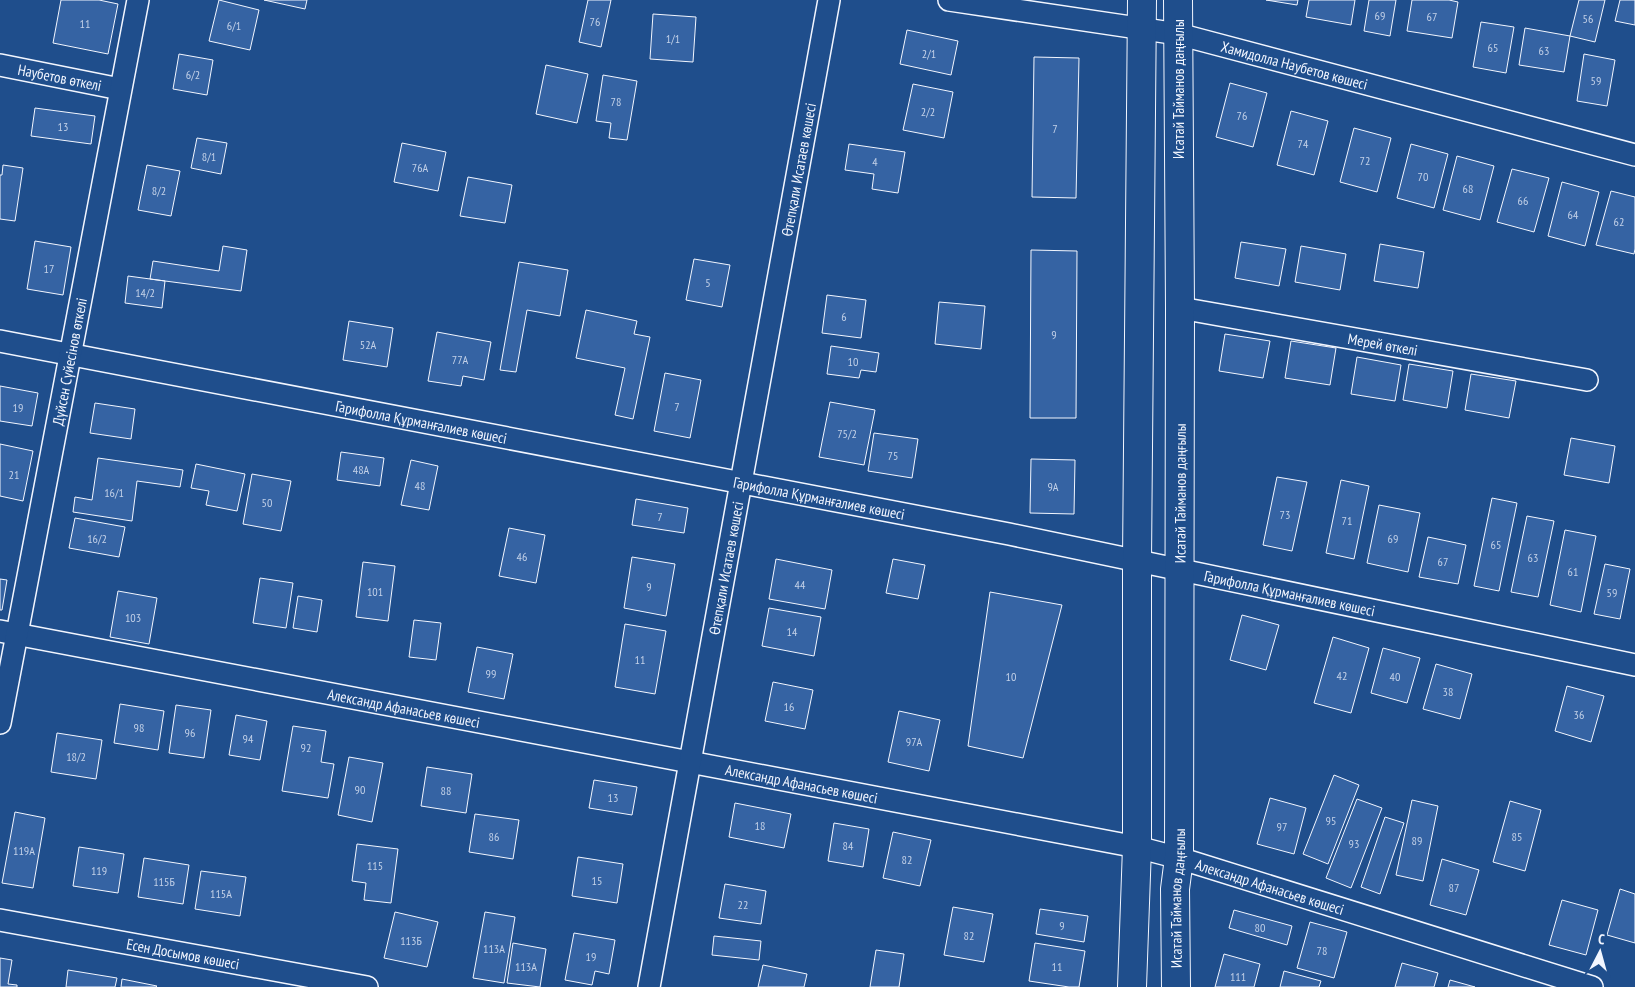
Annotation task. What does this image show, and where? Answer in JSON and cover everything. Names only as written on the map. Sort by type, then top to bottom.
[{"type":"main road","points":[[1132,987],[1137,847],[1137,560],[1142,0]]},
{"type":"main road","name":"Исатай Тайманов даңғылы","points":[[1176,987],[1175,889],[1179,858],[1180,308],[1178,0]]},
{"type":"street","name":"Дүйсен Сүйесінов өткелі","points":[[0,723],[8,633],[70,355],[138,0]]},
{"type":"street","name":"Өтепқали Исатаев көшесі","points":[[649,987],[829,0]]},
{"type":"street","name":"Хамидолла Наубетов көшесі","points":[[950,0],[1178,34],[1635,155]]},
{"type":"street","name":"Наубетов өткелі","points":[[0,65],[120,89]]},
{"type":"street","name":"Мерей өткелі","points":[[1180,308],[1587,380]]},
{"type":"street","name":"Гарифолла Құрманғалиев көшесі","points":[[0,341],[1009,534],[1635,665]]},
{"type":"street","name":"Александр Афанасьев көшесі","points":[[8,633],[1137,847],[1179,858],[1592,987]]},
{"type":"street","name":"Есен Досымов көшесі","points":[[0,920],[367,987]]},
{"type":"building","points":[[61,0],[99,0],[118,4],[108,54],[53,43]]},
{"type":"building","points":[[219,0],[259,10],[250,50],[209,41]]},
{"type":"building","points":[[264,0],[307,0],[305,9]]},
{"type":"building","points":[[588,0],[611,0],[601,47],[579,42]]},
{"type":"building","points":[[1266,0],[1298,0],[1297,5]]},
{"type":"building","points":[[1309,0],[1355,0],[1351,25],[1306,17]]},
{"type":"building","points":[[1369,0],[1396,0],[1390,36],[1364,31]]},
{"type":"building","points":[[1412,0],[1449,0],[1458,2],[1452,38],[1407,31]]},
{"type":"building","points":[[1579,0],[1605,0],[1595,42],[1570,36]]},
{"type":"building","points":[[1620,0],[1635,0],[1635,25],[1615,21]]},
{"type":"building","points":[[653,14],[696,17],[693,62],[650,59]]},
{"type":"building","points":[[1481,22],[1514,27],[1506,73],[1473,67]]},
{"type":"building","points":[[1525,28],[1570,36],[1564,72],[1519,65]]},
{"type":"building","points":[[907,30],[958,41],[951,75],[900,64]]},
{"type":"building","points":[[179,54],[213,60],[207,95],[173,89]]},
{"type":"building","points":[[1584,54],[1615,60],[1607,106],[1577,101]]},
{"type":"building","points":[[1034,57],[1079,58],[1076,198],[1032,197]]},
{"type":"building","points":[[546,65],[588,74],[577,123],[536,114]]},
{"type":"building","points":[[603,75],[637,81],[627,140],[609,138],[611,123],[596,121]]},
{"type":"building","points":[[1230,83],[1267,93],[1253,147],[1216,137]]},
{"type":"building","points":[[913,84],[953,92],[944,138],[903,130]]},
{"type":"building","points":[[35,108],[95,116],[91,144],[31,136]]},
{"type":"building","points":[[1291,111],[1328,121],[1314,175],[1277,165]]},
{"type":"building","points":[[1354,128],[1391,138],[1377,192],[1340,182]]},
{"type":"building","points":[[197,138],[227,143],[221,174],[191,168]]},
{"type":"building","points":[[402,143],[446,152],[438,191],[394,182]]},
{"type":"building","points":[[849,144],[905,152],[898,193],[872,189],[874,174],[845,170]]},
{"type":"building","points":[[1411,144],[1448,154],[1434,208],[1397,198]]},
{"type":"building","points":[[1457,156],[1494,166],[1480,220],[1443,210]]},
{"type":"building","points":[[3,165],[23,168],[15,221],[0,219],[0,175],[2,175]]},
{"type":"building","points":[[147,165],[180,171],[171,216],[138,210]]},
{"type":"building","points":[[1512,169],[1549,178],[1534,232],[1497,222]]},
{"type":"building","points":[[468,177],[512,185],[505,223],[460,216]]},
{"type":"building","points":[[1562,182],[1599,192],[1585,246],[1548,236]]},
{"type":"building","points":[[1611,191],[1635,197],[1634,254],[1596,245]]},
{"type":"building","points":[[35,241],[71,247],[63,295],[27,289]]},
{"type":"building","points":[[1241,242],[1286,249],[1279,286],[1235,278]]},
{"type":"building","points":[[1380,244],[1424,252],[1418,288],[1374,281]]},
{"type":"building","points":[[223,246],[247,250],[241,291],[150,279],[153,261],[219,271]]},
{"type":"building","points":[[1301,246],[1346,254],[1340,290],[1295,282]]},
{"type":"building","points":[[1031,250],[1077,251],[1076,418],[1030,418]]},
{"type":"building","points":[[694,259],[730,265],[722,307],[686,300]]},
{"type":"building","points":[[519,262],[568,270],[560,316],[527,310],[516,372],[500,370]]},
{"type":"building","points":[[128,276],[165,281],[162,308],[125,303]]},
{"type":"building","points":[[827,295],[866,300],[861,338],[822,333]]},
{"type":"building","points":[[939,302],[985,306],[981,349],[935,344]]},
{"type":"building","points":[[586,310],[637,321],[634,334],[650,337],[633,419],[615,415],[625,368],[576,358]]},
{"type":"building","points":[[349,321],[393,328],[387,367],[343,360]]},
{"type":"building","points":[[437,332],[491,342],[484,380],[463,376],[461,386],[428,381]]},
{"type":"building","points":[[1225,334],[1270,341],[1263,378],[1219,371]]},
{"type":"building","points":[[1291,341],[1336,348],[1330,385],[1285,378]]},
{"type":"building","points":[[831,346],[879,353],[876,372],[861,370],[859,378],[827,374]]},
{"type":"building","points":[[1357,357],[1401,365],[1395,401],[1351,394]]},
{"type":"building","points":[[1409,364],[1453,371],[1447,408],[1403,400]]},
{"type":"building","points":[[665,373],[701,380],[690,438],[654,431]]},
{"type":"building","points":[[1471,374],[1516,381],[1509,418],[1465,410]]},
{"type":"building","points":[[0,386],[38,393],[32,426],[0,421]]},
{"type":"building","points":[[830,402],[875,410],[864,465],[819,457]]},
{"type":"building","points":[[95,403],[135,409],[131,439],[90,433]]},
{"type":"building","points":[[874,433],[918,439],[912,478],[868,471]]},
{"type":"building","points":[[1571,438],[1615,446],[1609,483],[1564,475]]},
{"type":"building","points":[[0,444],[33,451],[23,501],[0,496]]},
{"type":"building","points":[[341,452],[384,458],[380,486],[337,480]]},
{"type":"building","points":[[98,458],[183,470],[180,487],[137,481],[132,521],[73,512],[75,497],[92,500]]},
{"type":"building","points":[[1031,459],[1075,460],[1074,514],[1030,513]]},
{"type":"building","points":[[411,460],[438,466],[429,510],[401,505]]},
{"type":"building","points":[[196,464],[245,474],[237,511],[206,505],[209,491],[191,488]]},
{"type":"building","points":[[252,474],[291,481],[281,531],[243,524]]},
{"type":"building","points":[[1277,477],[1307,482],[1292,551],[1263,545]]},
{"type":"building","points":[[1341,480],[1369,486],[1354,559],[1326,553]]},
{"type":"building","points":[[1492,498],[1517,503],[1499,591],[1474,586]]},
{"type":"building","points":[[636,499],[688,508],[684,533],[632,525]]},
{"type":"building","points":[[1379,505],[1420,513],[1408,572],[1367,563]]},
{"type":"building","points":[[1527,516],[1554,521],[1538,597],[1511,592]]},
{"type":"building","points":[[75,518],[125,527],[119,557],[69,548]]},
{"type":"building","points":[[509,528],[545,535],[536,583],[499,576]]},
{"type":"building","points":[[1565,530],[1596,536],[1581,612],[1550,605]]},
{"type":"building","points":[[1428,537],[1466,545],[1458,584],[1419,577]]},
{"type":"building","points":[[632,557],[675,564],[666,616],[624,608]]},
{"type":"building","points":[[776,559],[832,570],[825,609],[769,599]]},
{"type":"building","points":[[893,559],[925,565],[918,599],[886,593]]},
{"type":"building","points":[[363,562],[395,566],[388,621],[356,617]]},
{"type":"building","points":[[1605,564],[1630,569],[1620,619],[1594,614]]},
{"type":"building","points":[[260,578],[293,583],[286,628],[253,623]]},
{"type":"building","points":[[0,579],[7,580],[2,610],[0,610]]},
{"type":"building","points":[[118,591],[157,598],[149,644],[110,637]]},
{"type":"building","points":[[990,592],[1062,605],[1023,758],[968,746]]},
{"type":"building","points":[[298,596],[322,600],[317,632],[293,628]]},
{"type":"building","points":[[769,608],[821,617],[814,656],[762,646]]},
{"type":"building","points":[[1242,615],[1279,625],[1266,670],[1230,660]]},
{"type":"building","points":[[414,620],[441,623],[436,660],[409,657]]},
{"type":"building","points":[[625,624],[666,631],[655,694],[615,687]]},
{"type":"building","points":[[1333,637],[1369,648],[1351,713],[1314,703]]},
{"type":"building","points":[[477,647],[513,654],[504,699],[468,692]]},
{"type":"building","points":[[1383,648],[1420,658],[1407,703],[1371,693]]},
{"type":"building","points":[[1436,664],[1472,674],[1460,719],[1423,709]]},
{"type":"building","points":[[773,682],[813,690],[805,729],[765,721]]},
{"type":"building","points":[[1567,686],[1604,696],[1591,742],[1555,731]]},
{"type":"building","points":[[120,704],[164,711],[158,750],[114,743]]},
{"type":"building","points":[[176,705],[211,710],[204,758],[169,753]]},
{"type":"building","points":[[899,711],[940,720],[929,771],[888,762]]},
{"type":"building","points":[[236,715],[267,721],[260,760],[229,755]]},
{"type":"building","points":[[293,726],[326,731],[321,762],[334,764],[328,798],[282,791]]},
{"type":"building","points":[[57,733],[102,740],[96,779],[51,772]]},
{"type":"building","points":[[349,757],[383,763],[372,822],[338,815]]},
{"type":"building","points":[[427,767],[472,774],[466,813],[421,806]]},
{"type":"building","points":[[1334,775],[1359,785],[1328,864],[1303,854]]},
{"type":"building","points":[[594,780],[637,787],[632,815],[589,808]]},
{"type":"building","points":[[1270,798],[1306,808],[1294,854],[1257,844]]},
{"type":"building","points":[[1357,799],[1382,808],[1351,888],[1326,878]]},
{"type":"building","points":[[1412,800],[1438,806],[1423,881],[1396,875]]},
{"type":"building","points":[[1510,801],[1541,810],[1525,871],[1493,862]]},
{"type":"building","points":[[735,803],[791,814],[784,848],[729,837]]},
{"type":"building","points":[[15,812],[45,818],[33,888],[2,883]]},
{"type":"building","points":[[475,814],[519,820],[513,859],[469,852]]},
{"type":"building","points":[[1385,817],[1404,823],[1380,894],[1361,887]]},
{"type":"building","points":[[834,823],[869,829],[863,867],[828,861]]},
{"type":"building","points":[[893,832],[931,840],[920,886],[883,878]]},
{"type":"building","points":[[357,844],[398,849],[391,903],[364,900],[366,883],[352,881]]},
{"type":"building","points":[[79,847],[124,854],[118,893],[73,886]]},
{"type":"building","points":[[578,857],[623,864],[617,903],[572,896]]},
{"type":"building","points":[[144,858],[189,865],[183,904],[138,897]]},
{"type":"building","points":[[1442,859],[1479,870],[1466,915],[1430,905]]},
{"type":"building","points":[[201,871],[246,877],[240,916],[195,909]]},
{"type":"building","points":[[725,884],[766,891],[761,924],[719,918]]},
{"type":"building","points":[[1620,889],[1635,894],[1635,943],[1607,935]]},
{"type":"building","points":[[1562,900],[1598,910],[1586,955],[1549,945]]},
{"type":"building","points":[[953,907],[993,914],[984,962],[944,955]]},
{"type":"building","points":[[1040,909],[1088,916],[1084,942],[1036,934]]},
{"type":"building","points":[[1234,910],[1292,926],[1287,945],[1229,928]]},
{"type":"building","points":[[395,912],[438,922],[427,967],[384,958]]},
{"type":"building","points":[[485,912],[515,917],[504,983],[473,978]]},
{"type":"building","points":[[1310,922],[1347,932],[1334,978],[1297,968]]},
{"type":"building","points":[[574,933],[615,940],[609,974],[595,971],[592,985],[565,980]]},
{"type":"building","points":[[714,936],[761,941],[759,960],[712,955]]},
{"type":"building","points":[[513,943],[546,949],[540,987],[507,983]]},
{"type":"building","points":[[1035,943],[1085,951],[1079,987],[1029,981]]},
{"type":"building","points":[[876,950],[904,954],[899,987],[870,987]]},
{"type":"building","points":[[1224,954],[1260,964],[1254,987],[1215,987]]},
{"type":"building","points":[[0,958],[12,960],[8,984],[17,985],[17,987],[0,987]]},
{"type":"building","points":[[1402,963],[1438,973],[1434,987],[1395,987]]},
{"type":"building","points":[[763,965],[807,974],[804,987],[758,987]]},
{"type":"building","points":[[68,970],[117,978],[115,987],[66,987]]},
{"type":"building","points":[[1284,971],[1321,981],[1319,987],[1280,987]]},
{"type":"building","points":[[122,979],[157,986],[121,987]]},
{"type":"building","points":[[1450,980],[1475,987],[1448,987]]}]
